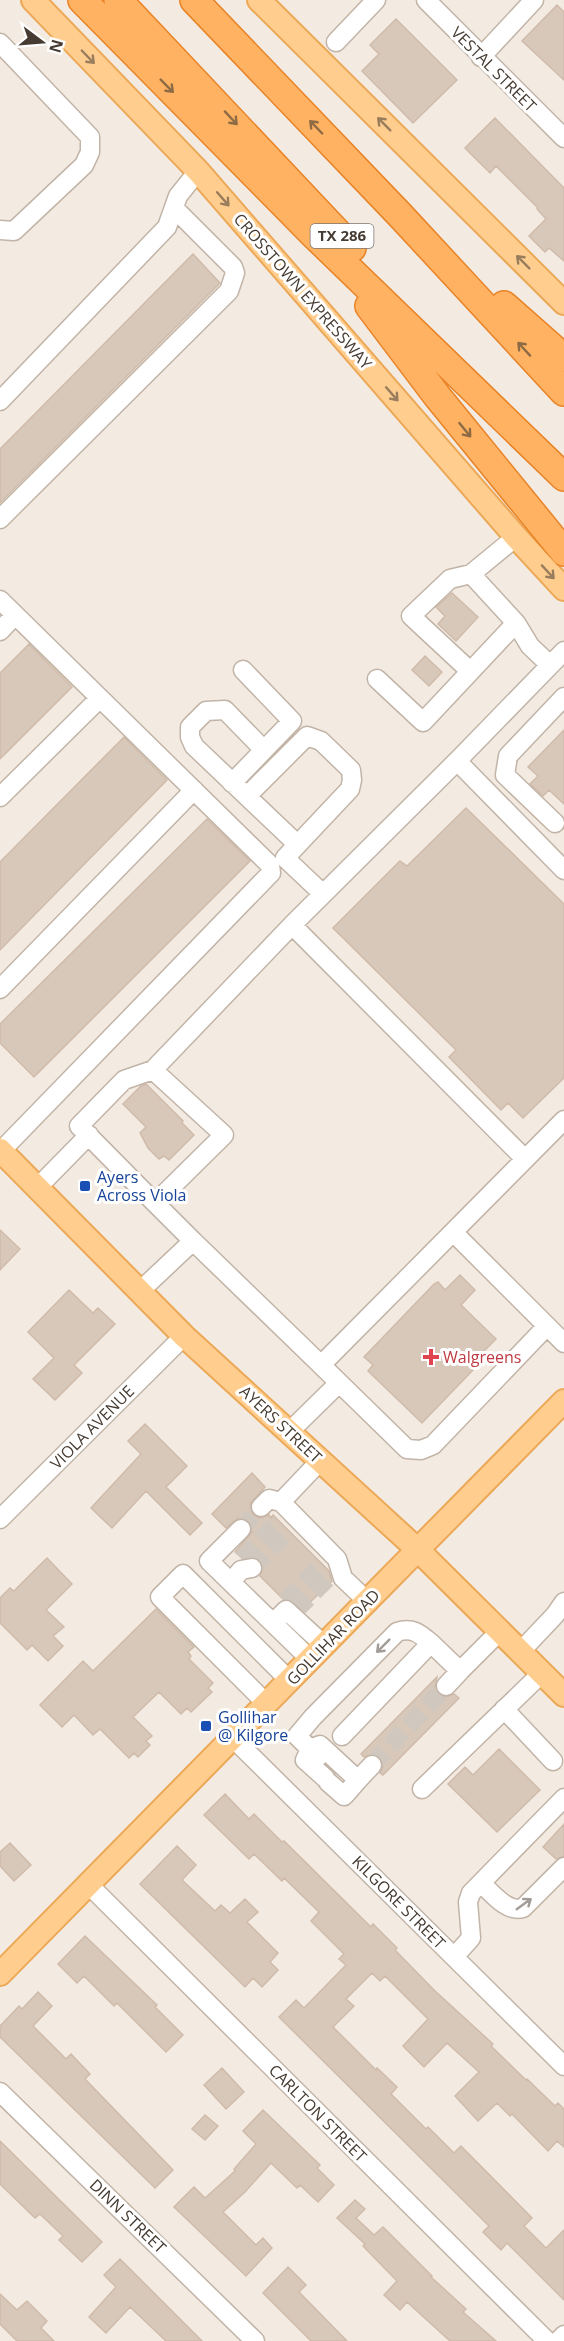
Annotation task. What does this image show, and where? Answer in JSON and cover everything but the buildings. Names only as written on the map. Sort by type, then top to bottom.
[{"type":"highway","points":[[82,0],[314,234],[564,475]]},
{"type":"highway","name":"TX 286","points":[[118,0],[564,475]]},
{"type":"highway","points":[[194,0],[400,215],[564,392]]},
{"type":"highway","points":[[400,215],[564,358]]},
{"type":"highway","points":[[314,234],[437,396],[564,552]]},
{"type":"main road","name":"CROSSTOWN EXPRESSWAY","points":[[33,0],[198,171],[516,537],[564,589]]},
{"type":"main road","points":[[260,0],[564,303]]},
{"type":"main road","name":"AYERS STREET","points":[[0,1151],[184,1336],[418,1550],[564,1695]]},
{"type":"main road","name":"GOLLIHAR ROAD","points":[[0,1974],[564,1401]]},
{"type":"street","points":[[336,42],[376,0]]},
{"type":"street","name":"VESTAL STREET","points":[[426,0],[564,138]]},
{"type":"street","points":[[481,57],[534,0]]},
{"type":"street","points":[[0,43],[90,136],[90,152],[84,165],[14,231],[0,230]]},
{"type":"street","points":[[0,401],[167,228],[178,196],[198,171]]},
{"type":"street","points":[[0,519],[229,291],[234,279],[234,267],[174,208]]},
{"type":"street","points":[[470,671],[411,616],[450,579],[471,574],[516,537]]},
{"type":"street","points":[[471,574],[516,623],[530,645],[550,665]]},
{"type":"street","points":[[0,600],[270,865],[271,873],[0,1151]]},
{"type":"street","points":[[0,631],[15,615]]},
{"type":"street","points":[[377,679],[423,722],[516,623]]},
{"type":"street","points":[[546,1326],[433,1445],[421,1450],[407,1449],[193,1241],[79,1126],[124,1080],[153,1070],[292,925],[564,651]]},
{"type":"street","points":[[243,670],[307,736],[321,741],[351,770],[350,789],[285,858],[323,894]]},
{"type":"street","points":[[535,681],[561,700],[508,756],[505,775],[555,824]]},
{"type":"street","points":[[0,797],[100,698]]},
{"type":"street","points":[[264,750],[225,710],[206,711],[190,727],[190,737],[194,746],[297,844]]},
{"type":"street","points":[[232,783],[292,721]]},
{"type":"street","points":[[247,796],[307,736]]},
{"type":"street","points":[[457,761],[564,870]]},
{"type":"street","points":[[0,989],[194,790]]},
{"type":"street","points":[[292,925],[525,1160]]},
{"type":"street","points":[[153,1070],[224,1135],[155,1203]]},
{"type":"street","points":[[321,1365],[564,1120]]},
{"type":"street","points":[[37,1188],[89,1135]]},
{"type":"street","points":[[453,1232],[564,1344]]},
{"type":"street","points":[[140,1291],[193,1241]]},
{"type":"street","name":"VIOLA AVENUE","points":[[0,1519],[184,1336]]},
{"type":"street","points":[[289,1432],[339,1383]]},
{"type":"street","points":[[286,1517],[320,1461]]},
{"type":"street","points":[[261,1507],[269,1499],[331,1566],[368,1601]]},
{"type":"street","points":[[241,1529],[209,1561],[241,1570],[285,1612],[318,1652]]},
{"type":"street","points":[[267,1704],[160,1597],[183,1574],[290,1681]]},
{"type":"street","points":[[520,1652],[555,1615],[564,1602]]},
{"type":"street","points":[[372,1765],[344,1796],[310,1749],[297,1736],[313,1716],[397,1632],[407,1629],[418,1632],[460,1671]]},
{"type":"street","points":[[446,1686],[500,1631]]},
{"type":"street","points":[[342,1736],[431,1643]]},
{"type":"street","points":[[422,1789],[542,1673]]},
{"type":"street","points":[[504,1709],[553,1761]]},
{"type":"street","name":"KILGORE STREET","points":[[234,1738],[564,2066]]},
{"type":"street","points":[[310,1749],[320,1746],[355,1784]]},
{"type":"street","points":[[454,1957],[471,1938],[468,1902],[471,1893],[564,1798]]},
{"type":"street","points":[[481,1883],[508,1907],[516,1910],[523,1908],[564,1867]]},
{"type":"street","name":"CARLTON STREET","points":[[89,1885],[547,2341]]},
{"type":"street","name":"DINN STREET","points":[[0,2092],[255,2341]]},
{"type":"street","points":[[558,2341],[564,2336]]},
{"type":"tunnel","points":[[241,1529],[261,1507]]},
{"type":"tunnel","points":[[242,1559],[279,1521]]},
{"type":"tunnel","points":[[252,1568],[288,1530]]},
{"type":"tunnel","points":[[286,1602],[322,1564]]},
{"type":"tunnel","points":[[295,1611],[332,1574]]},
{"type":"tunnel","points":[[372,1765],[446,1686]]},
{"type":"tunnel","points":[[333,1771],[337,1774]]},
{"type":"place","name":"Ayers Across Viola","points":[[85,1186]]},
{"type":"place","name":"Walgreens","points":[[431,1357]]},
{"type":"place","name":"Gollihar @ Kilgore","points":[[206,1726]]}]
